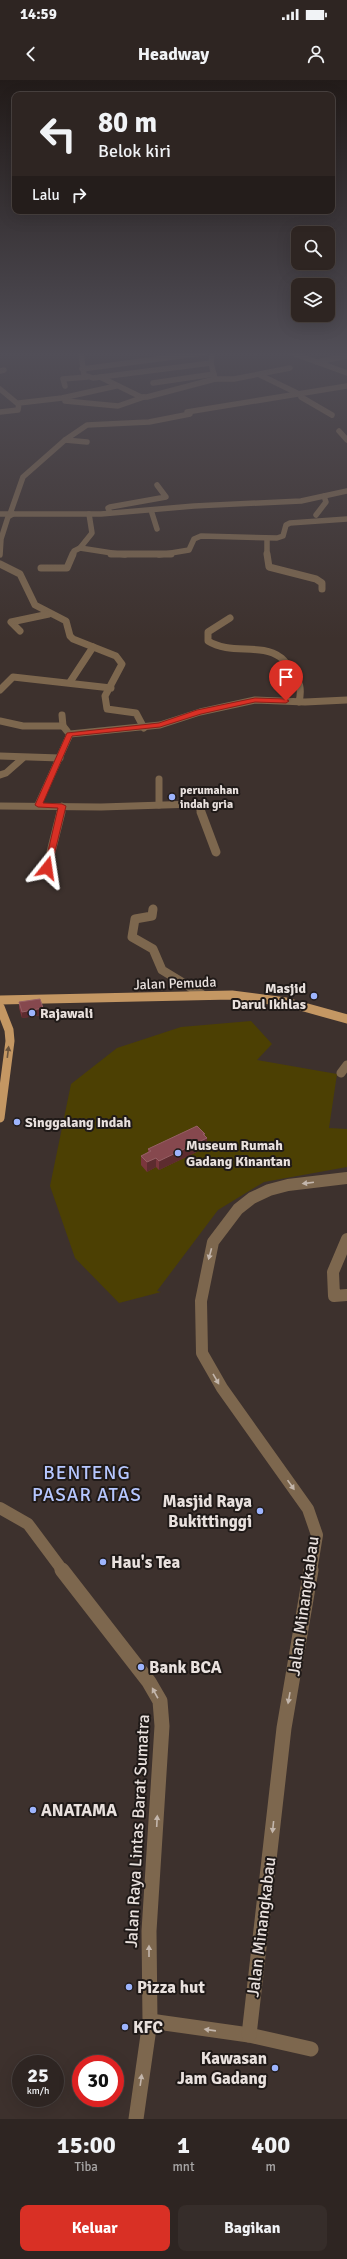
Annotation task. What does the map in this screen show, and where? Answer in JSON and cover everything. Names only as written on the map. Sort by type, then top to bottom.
[{"type":"main road","name":"Jalan Pemuda","points":[[0,1000],[203,995],[254,997],[302,1006],[347,1020]]},
{"type":"main road","points":[[0,1007],[9,1030],[10,1040],[0,1118]]},
{"type":"street","points":[[0,555],[3,532],[8,517],[12,514],[21,480],[56,448]]},
{"type":"street","points":[[110,513],[108,508],[110,507],[166,497],[157,485]]},
{"type":"street","points":[[0,514],[88,514],[301,501],[347,491]]},
{"type":"street","points":[[316,515],[326,502],[324,496]]},
{"type":"street","points":[[151,510],[157,528]]},
{"type":"street","points":[[41,568],[67,568],[74,551],[80,548],[92,535],[94,530],[88,514]]},
{"type":"street","points":[[80,548],[124,554],[172,554],[189,550],[194,540],[201,536],[267,539],[281,537],[285,533],[286,525],[290,523],[347,519]]},
{"type":"street","points":[[267,539],[269,543],[266,562],[269,567],[316,579],[322,583],[322,590]]},
{"type":"street","points":[[0,564],[23,577],[35,605],[49,614],[66,621],[68,633],[72,639],[93,647],[121,661],[111,688],[105,696],[107,709],[136,713],[144,728]]},
{"type":"street","points":[[0,571],[12,570]]},
{"type":"street","points":[[20,631],[11,622],[49,614]]},
{"type":"street","points":[[230,618],[208,632],[208,641],[218,647],[270,653],[281,657],[300,682],[302,688],[299,702]]},
{"type":"street","points":[[70,682],[93,647]]},
{"type":"street","points":[[0,690],[13,677],[70,682],[111,688]]},
{"type":"street","points":[[70,734],[144,728],[166,724],[200,712],[255,700],[299,702],[347,700]]},
{"type":"street","points":[[62,715],[63,726],[70,734]]},
{"type":"street","points":[[0,721],[24,726],[63,726]]},
{"type":"street","points":[[38,805],[70,734]]},
{"type":"street","points":[[0,756],[23,758],[60,758]]},
{"type":"street","points":[[0,775],[6,773],[23,758]]},
{"type":"street","points":[[159,779],[159,805]]},
{"type":"street","points":[[0,806],[38,805],[101,807],[190,803],[199,806],[216,852]]},
{"type":"street","points":[[47,868],[62,806]]},
{"type":"street","points":[[153,909],[152,916],[135,919],[131,935],[153,949],[162,970],[203,995]]},
{"type":"street","points":[[341,1073],[347,1065]]},
{"type":"street","name":"Jalan Minangkabau","points":[[249,2035],[284,1728],[317,1535],[308,1509],[222,1388],[202,1353],[200,1327],[201,1301],[213,1242],[238,1208],[252,1198],[270,1190],[288,1185],[347,1178]]},
{"type":"street","points":[[347,1239],[333,1272],[334,1296],[347,1295]]},
{"type":"street","name":"Jalan Raya Lintas Barat Sumatra","points":[[0,1508],[28,1524],[92,1611],[149,1682],[160,1701],[162,1726],[149,1930],[150,2021],[136,2119]]},
{"type":"street","points":[[150,2021],[249,2035],[310,2049]]},
{"type":"shaded area","points":[[251,1021],[272,1044],[257,1060],[337,1074],[329,1128],[347,1129],[347,1167],[264,1182],[218,1210],[157,1291],[161,1292],[119,1303],[75,1258],[50,1186],[71,1084],[117,1048],[181,1027]]},
{"type":"building","points":[[40,999],[43,1008],[22,1012],[19,1002]]},
{"type":"building","points":[[197,1126],[207,1138],[159,1161],[156,1158],[147,1162],[141,1156],[151,1151],[148,1149]]},
{"type":"place","name":"perumahan indah gria","points":[[172,797]]},
{"type":"place","name":"Masjid Darul Ikhlas","points":[[314,996]]},
{"type":"place","name":"Rajawali","points":[[32,1013]]},
{"type":"place","name":"Singgalang Indah","points":[[17,1122]]},
{"type":"place","name":"Museum Rumah Gadang Kinantan","points":[[178,1153]]},
{"type":"place","name":"Masjid Raya Bukittinggi","points":[[260,1511]]},
{"type":"place","name":"Hau's Tea","points":[[103,1562]]},
{"type":"place","name":"Bank BCA","points":[[141,1667]]},
{"type":"place","name":"ANATAMA","points":[[33,1810]]},
{"type":"place","name":"Pizza hut","points":[[129,1987]]},
{"type":"place","name":"KFC","points":[[125,2027]]},
{"type":"place","name":"Kawasan Jam Gadang","points":[[275,2068]]},
{"type":"district","name":"BENTENG PASAR ATAS","points":[[87,1483]]},
{"type":"route","points":[[47,868],[62,806],[38,805],[70,734],[160,725],[200,712],[255,700],[270,699],[286,701]]}]
